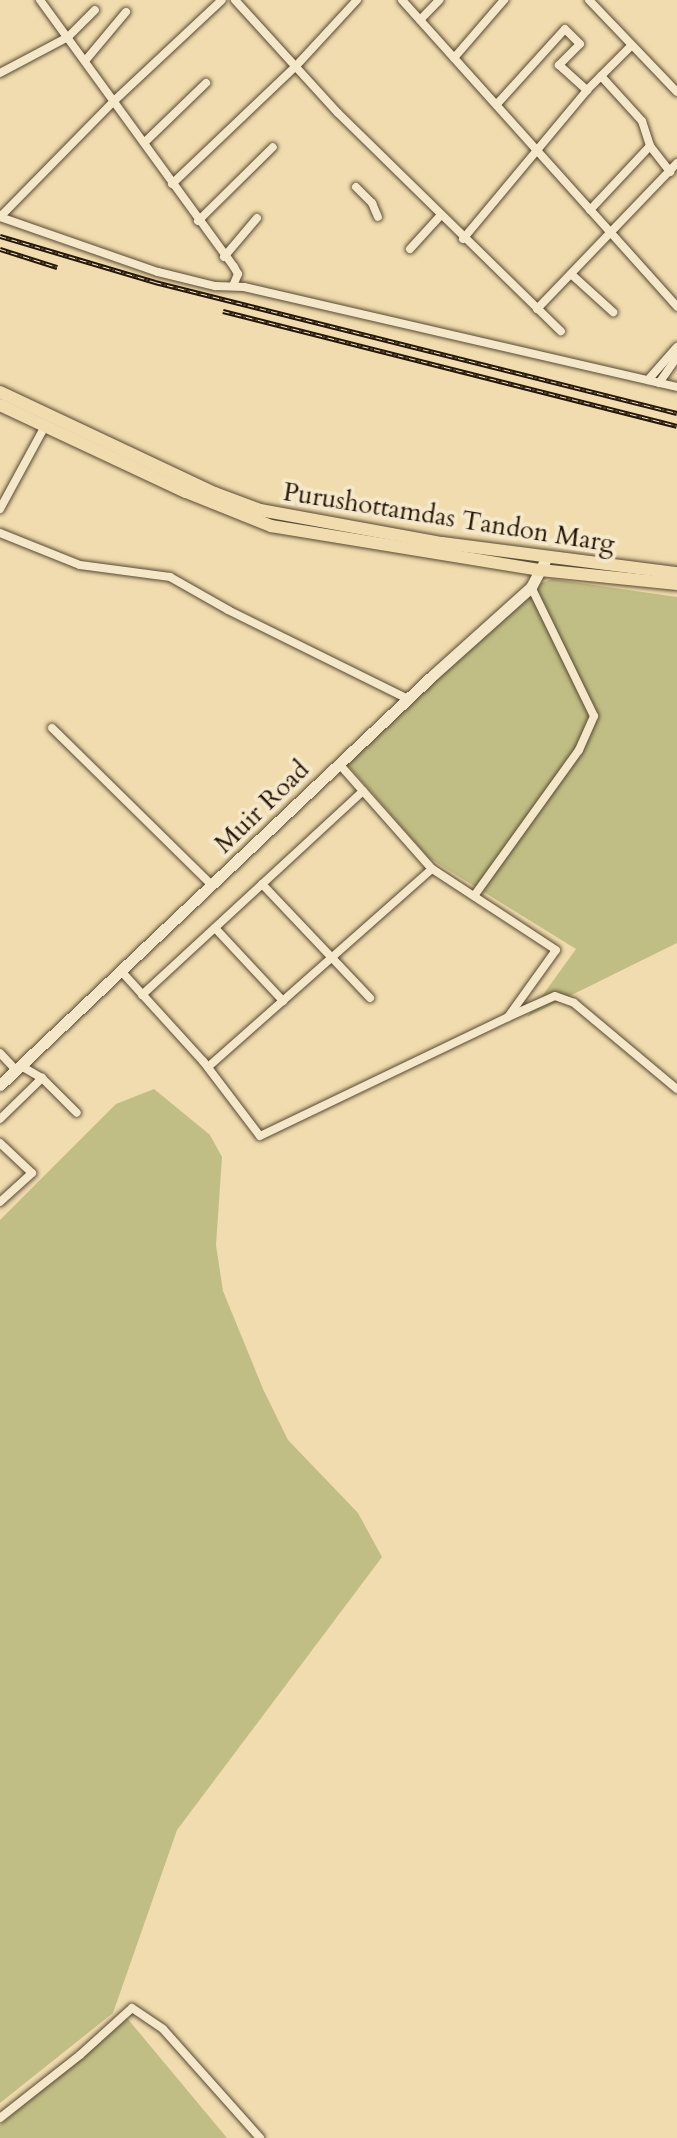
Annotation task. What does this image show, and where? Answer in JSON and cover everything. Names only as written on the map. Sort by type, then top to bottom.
[{"type":"main road","name":"Purushottamdas Tandon Marg","points":[[0,392],[215,493],[260,510],[414,539],[677,573]]},
{"type":"main road","points":[[0,405],[207,502],[271,526],[540,570],[677,584]]},
{"type":"main road","name":"Muir Road","points":[[0,1085],[408,699],[531,587],[547,557]]},
{"type":"street","points":[[40,0],[238,274],[233,286]]},
{"type":"street","points":[[222,0],[115,100],[0,217],[158,272],[215,286],[233,286],[677,387]]},
{"type":"street","points":[[235,0],[440,216],[561,331]]},
{"type":"street","points":[[172,184],[296,66],[357,0]]},
{"type":"street","points":[[402,0],[677,307]]},
{"type":"street","points":[[420,20],[439,0]]},
{"type":"street","points":[[454,58],[504,0]]},
{"type":"street","points":[[589,0],[677,92]]},
{"type":"street","points":[[0,73],[68,37],[95,10]]},
{"type":"street","points":[[85,61],[126,12]]},
{"type":"street","points":[[497,104],[565,29],[580,44],[559,65],[587,90]]},
{"type":"street","points":[[463,239],[587,90],[631,46]]},
{"type":"street","points":[[601,76],[642,121],[650,146],[670,172]]},
{"type":"street","points":[[145,142],[206,83]]},
{"type":"street","points":[[590,210],[650,146]]},
{"type":"street","points":[[198,221],[273,147]]},
{"type":"street","points":[[537,309],[677,163]]},
{"type":"street","points":[[356,187],[372,203],[378,217]]},
{"type":"street","points":[[410,249],[440,216]]},
{"type":"street","points":[[224,257],[257,218]]},
{"type":"street","points":[[571,274],[613,312]]},
{"type":"street","points":[[648,380],[677,347]]},
{"type":"street","points":[[659,383],[677,357]]},
{"type":"street","points":[[0,509],[45,426]]},
{"type":"street","points":[[0,533],[80,565],[170,577],[228,610],[408,699]]},
{"type":"street","points":[[474,896],[579,750],[594,716],[531,587]]},
{"type":"street","points":[[52,728],[212,885]]},
{"type":"street","points":[[339,764],[432,869],[556,950],[508,1017]]},
{"type":"street","points":[[142,995],[363,791]]},
{"type":"street","points":[[208,1067],[432,869]]},
{"type":"street","points":[[262,884],[370,998]]},
{"type":"street","points":[[215,928],[283,1001]]},
{"type":"street","points":[[121,971],[208,1067],[260,1136],[555,996],[574,1003],[677,1089]]},
{"type":"street","points":[[0,1053],[18,1068],[42,1078],[77,1113]]},
{"type":"street","points":[[0,1119],[42,1078]]},
{"type":"street","points":[[0,1143],[32,1173],[0,1202]]},
{"type":"street","points":[[0,2118],[80,2055],[132,2008],[163,2029],[260,2138]]},
{"type":"shaded area","points":[[552,579],[677,597],[677,943],[527,1017],[576,949],[429,858],[347,764],[531,587]]},
{"type":"shaded area","points":[[154,1089],[210,1135],[222,1157],[216,1245],[223,1291],[263,1389],[288,1440],[358,1513],[382,1557],[177,1830],[113,2013],[0,2103],[0,1220],[116,1104]]},
{"type":"shaded area","points":[[127,2018],[227,2138],[0,2138],[0,2125]]},
{"type":"railway","points":[[0,236],[155,282],[677,413]]},
{"type":"railway","points":[[0,249],[57,267]]},
{"type":"railway","points":[[223,311],[677,426]]}]
